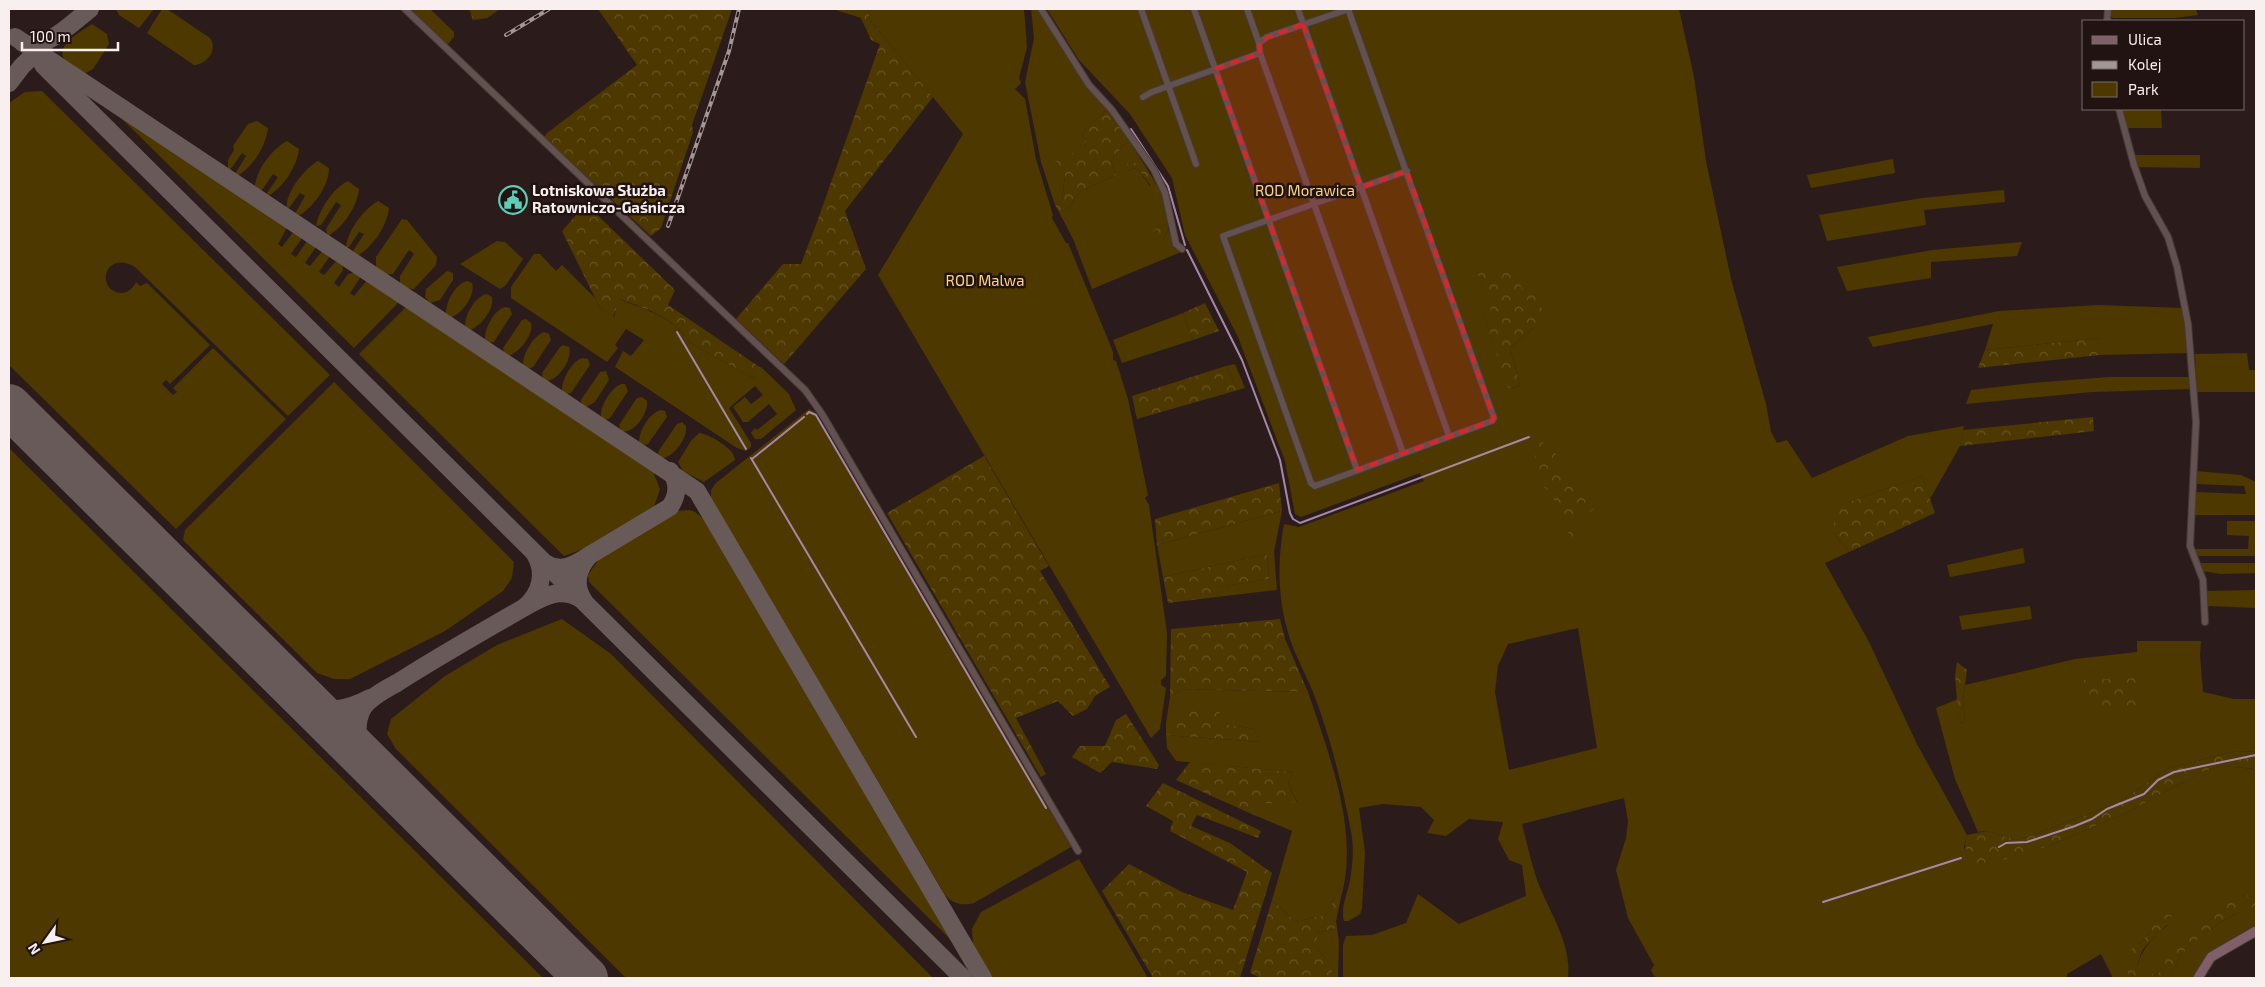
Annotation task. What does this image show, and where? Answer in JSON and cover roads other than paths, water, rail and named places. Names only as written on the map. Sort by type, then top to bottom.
[{"type":"street","points":[[404,9],[805,390],[822,414],[1078,851]]},
{"type":"street","points":[[1041,9],[1089,85],[1112,110],[1157,176],[1165,193],[1176,244],[1182,250]]},
{"type":"street","points":[[1141,9],[1196,164]]},
{"type":"street","points":[[1194,9],[1358,470]]},
{"type":"street","points":[[1247,9],[1260,53],[1403,453]]},
{"type":"street","points":[[1298,9],[1449,436]]},
{"type":"street","points":[[1258,43],[1268,37],[1349,9],[1407,171],[1494,418],[1492,421],[1315,486],[1311,483],[1301,456],[1223,236],[1407,171]]},
{"type":"street","points":[[1143,97],[1260,53]]},
{"type":"street","points":[[2119,110],[2134,165],[2145,196],[2168,237],[2188,324],[2196,422],[2190,546],[2202,574],[2205,598],[2204,622]]},
{"type":"street","points":[[2198,978],[2211,957],[2256,931]]},
{"type":"waterway","points":[[1131,129],[1168,186],[1185,245]]},
{"type":"waterway","points":[[1187,250],[1242,360],[1280,460],[1290,513],[1293,519],[1300,523],[1529,437]]},
{"type":"waterway","points":[[677,332],[746,449]]},
{"type":"waterway","points":[[807,414],[809,412],[816,415],[1046,808]]},
{"type":"waterway","points":[[752,459],[804,417]]},
{"type":"waterway","points":[[751,458],[916,737]]},
{"type":"waterway","points":[[1999,847],[2006,843],[2027,842],[2092,819],[2107,809],[2144,794],[2158,780],[2174,772],[2256,755]]},
{"type":"waterway","points":[[1823,902],[1961,858]]},
{"type":"railway","points":[[506,35],[549,9]]},
{"type":"railway","points":[[668,226],[729,51],[739,9]]},
{"type":"place","name":"Lotniskowa Służba Ratowniczo-Gaśnicza","points":[[513,200]]},
{"type":"park label","name":"ROD Morawica","points":[[1305,191]]},
{"type":"park label","name":"ROD Malwa","points":[[985,281]]}]
